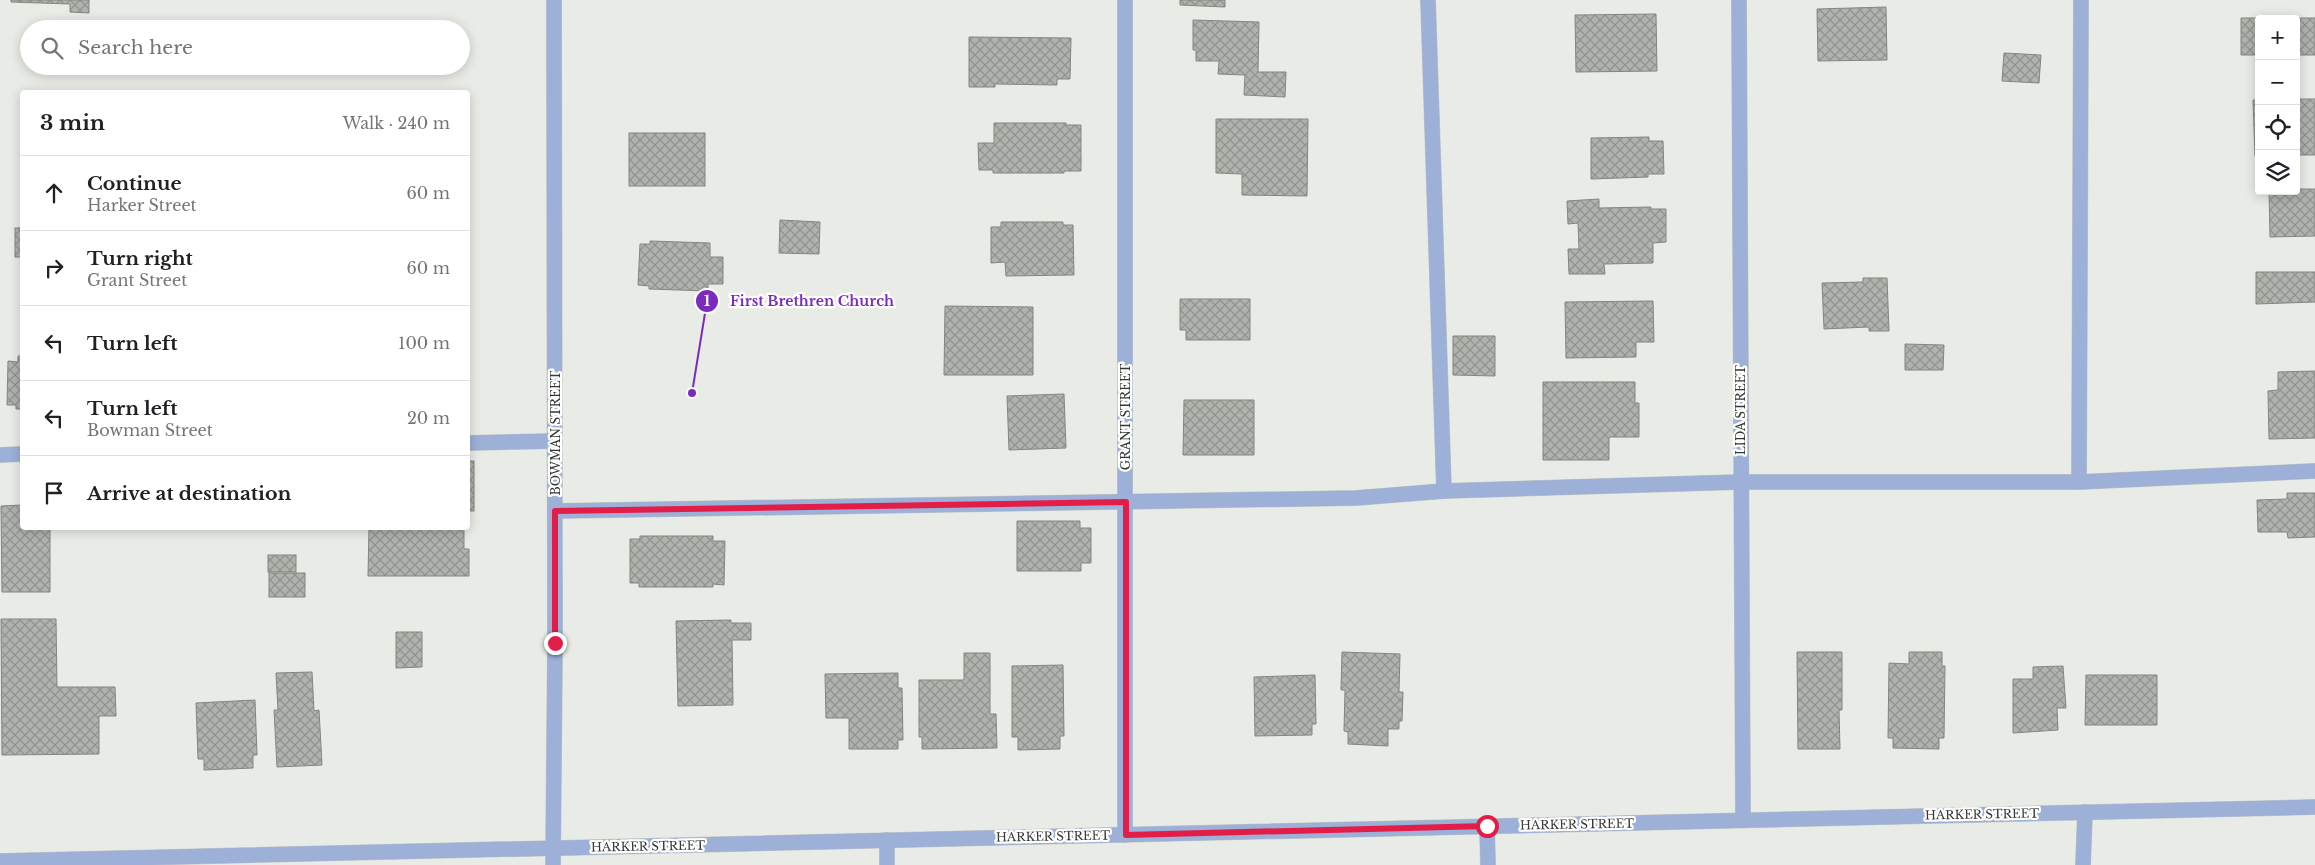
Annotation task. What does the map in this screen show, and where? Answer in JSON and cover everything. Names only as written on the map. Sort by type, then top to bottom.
[{"type":"street","name":"BOWMAN STREET","points":[[553,865],[555,511],[554,0]]},
{"type":"street","name":"GRANT STREET","points":[[1125,0],[1126,835]]},
{"type":"street","points":[[1428,0],[1444,491]]},
{"type":"street","name":"LIDA STREET","points":[[1739,0],[1743,820]]},
{"type":"street","points":[[2079,482],[2081,0]]},
{"type":"street","points":[[470,443],[555,441]]},
{"type":"street","points":[[0,455],[20,454]]},
{"type":"street","points":[[555,511],[1356,498],[1444,491],[1740,482],[2079,482],[2315,471]]},
{"type":"street","name":"HARKER STREET","points":[[0,861],[2315,807]]},
{"type":"street","points":[[2083,865],[2085,812]]},
{"type":"street","points":[[1487,826],[1488,865]]},
{"type":"street","points":[[887,840],[887,865]]},
{"type":"building","points":[[11,0],[89,0],[89,13],[70,12],[70,4],[11,2]]},
{"type":"building","points":[[1180,0],[1225,0],[1225,7],[1180,5]]},
{"type":"building","points":[[1886,7],[1887,60],[1818,61],[1817,9]]},
{"type":"building","points":[[1656,14],[1657,71],[1576,72],[1575,15]]},
{"type":"building","points":[[2241,18],[2255,18],[2255,55],[2241,55]]},
{"type":"building","points":[[2300,18],[2315,18],[2315,55],[2300,55]]},
{"type":"building","points":[[1193,20],[1259,22],[1258,72],[1286,72],[1285,97],[1244,95],[1245,75],[1218,74],[1219,61],[1196,61],[1196,50],[1193,50]]},
{"type":"building","points":[[969,37],[1071,38],[1070,79],[1057,79],[1057,85],[995,84],[995,87],[969,87]]},
{"type":"building","points":[[2004,53],[2041,55],[2039,83],[2002,81]]},
{"type":"building","points":[[2300,99],[2315,99],[2315,155],[2300,155]]},
{"type":"building","points":[[2253,100],[2255,100],[2255,156]]},
{"type":"building","points":[[1216,119],[1308,119],[1307,196],[1242,195],[1242,174],[1216,173]]},
{"type":"building","points":[[994,123],[1066,123],[1066,125],[1081,125],[1081,171],[1064,171],[1064,173],[993,173],[993,170],[979,170],[978,143],[994,143]]},
{"type":"building","points":[[629,133],[705,133],[705,186],[629,186]]},
{"type":"building","points":[[1649,137],[1649,141],[1663,141],[1664,174],[1648,174],[1648,177],[1591,179],[1591,138]]},
{"type":"building","points":[[2300,189],[2315,189],[2315,236],[2270,237],[2269,195],[2300,195]]},
{"type":"building","points":[[1599,199],[1599,208],[1651,207],[1651,209],[1666,209],[1666,242],[1653,243],[1653,263],[1604,264],[1605,274],[1569,274],[1568,249],[1579,249],[1578,223],[1568,224],[1567,201]]},
{"type":"building","points":[[780,220],[820,222],[819,254],[779,253]]},
{"type":"building","points":[[1001,222],[1063,222],[1063,225],[1073,225],[1074,275],[1006,276],[1005,262],[991,263],[991,227],[1001,227]]},
{"type":"building","points":[[15,228],[20,228],[20,257],[15,257]]},
{"type":"building","points":[[650,241],[710,243],[710,257],[723,257],[723,284],[708,284],[708,291],[649,289],[649,286],[638,285],[640,244],[650,244]]},
{"type":"building","points":[[2256,272],[2315,272],[2315,302],[2256,304]]},
{"type":"building","points":[[1863,278],[1887,278],[1889,331],[1869,331],[1869,327],[1824,329],[1822,283],[1863,282]]},
{"type":"building","points":[[1180,299],[1250,299],[1250,340],[1186,340],[1186,330],[1180,330]]},
{"type":"building","points":[[1653,301],[1654,342],[1636,342],[1636,357],[1566,358],[1565,302]]},
{"type":"building","points":[[945,306],[1033,307],[1033,375],[944,375]]},
{"type":"building","points":[[1453,336],[1495,336],[1495,376],[1453,375]]},
{"type":"building","points":[[1905,344],[1944,345],[1943,370],[1905,370]]},
{"type":"building","points":[[18,356],[20,356],[20,409],[16,409],[16,405],[7,405],[8,361],[18,362]]},
{"type":"building","points":[[2315,371],[2315,438],[2269,439],[2268,391],[2278,390],[2278,372]]},
{"type":"building","points":[[1543,382],[1635,382],[1635,403],[1639,403],[1639,437],[1609,437],[1609,460],[1543,460]]},
{"type":"building","points":[[1064,394],[1066,448],[1009,450],[1007,396]]},
{"type":"building","points":[[1184,400],[1254,400],[1254,455],[1183,455]]},
{"type":"building","points":[[470,461],[474,461],[474,511],[470,511]]},
{"type":"building","points":[[2287,493],[2315,493],[2315,537],[2288,538],[2287,532],[2258,532],[2257,500],[2287,499]]},
{"type":"building","points":[[20,505],[20,530],[50,530],[50,592],[2,592],[1,506]]},
{"type":"building","points":[[1017,521],[1080,521],[1080,528],[1091,528],[1091,563],[1081,563],[1081,571],[1017,571]]},
{"type":"building","points":[[369,530],[464,530],[464,549],[469,549],[469,576],[368,576]]},
{"type":"building","points":[[640,536],[713,536],[713,541],[725,541],[724,585],[713,584],[713,587],[639,587],[639,583],[630,583],[630,539],[640,539]]},
{"type":"building","points":[[268,555],[296,555],[296,572],[268,572]]},
{"type":"building","points":[[269,573],[305,573],[305,597],[269,597]]},
{"type":"building","points":[[1,619],[56,619],[57,687],[115,687],[116,716],[99,716],[99,754],[2,755]]},
{"type":"building","points":[[731,620],[731,623],[751,623],[751,640],[732,640],[733,705],[678,706],[676,621]]},
{"type":"building","points":[[396,632],[422,632],[422,667],[396,668]]},
{"type":"building","points":[[1342,652],[1400,654],[1399,692],[1403,692],[1402,721],[1399,721],[1399,729],[1388,729],[1388,746],[1348,744],[1348,732],[1344,731],[1345,690],[1341,690]]},
{"type":"building","points":[[1797,652],[1842,652],[1842,710],[1839,710],[1840,749],[1798,749]]},
{"type":"building","points":[[1909,652],[1942,652],[1942,666],[1945,666],[1944,738],[1939,738],[1939,749],[1893,748],[1893,738],[1888,738],[1889,663],[1909,664]]},
{"type":"building","points":[[964,653],[990,653],[990,714],[996,714],[997,748],[922,749],[922,737],[919,737],[919,680],[964,680]]},
{"type":"building","points":[[1063,665],[1064,736],[1060,736],[1060,749],[1018,750],[1018,737],[1012,737],[1012,666]]},
{"type":"building","points":[[2063,666],[2066,708],[2057,708],[2058,730],[2013,733],[2013,679],[2033,679],[2033,667]]},
{"type":"building","points":[[312,672],[314,711],[319,710],[322,765],[277,767],[274,710],[278,710],[276,673]]},
{"type":"building","points":[[898,673],[898,688],[902,688],[903,740],[898,740],[898,749],[849,749],[849,718],[826,718],[825,674]]},
{"type":"building","points":[[1315,675],[1316,724],[1312,724],[1312,735],[1255,736],[1254,677]]},
{"type":"building","points":[[2086,675],[2157,675],[2157,725],[2085,725]]},
{"type":"building","points":[[255,700],[257,755],[253,755],[253,768],[204,770],[204,759],[198,759],[196,703]]},
{"type":"place","name":"First Brethren Church","points":[[692,393]]},
{"type":"route","points":[[555,643],[555,511],[1126,502],[1126,835],[1487,826]]}]
